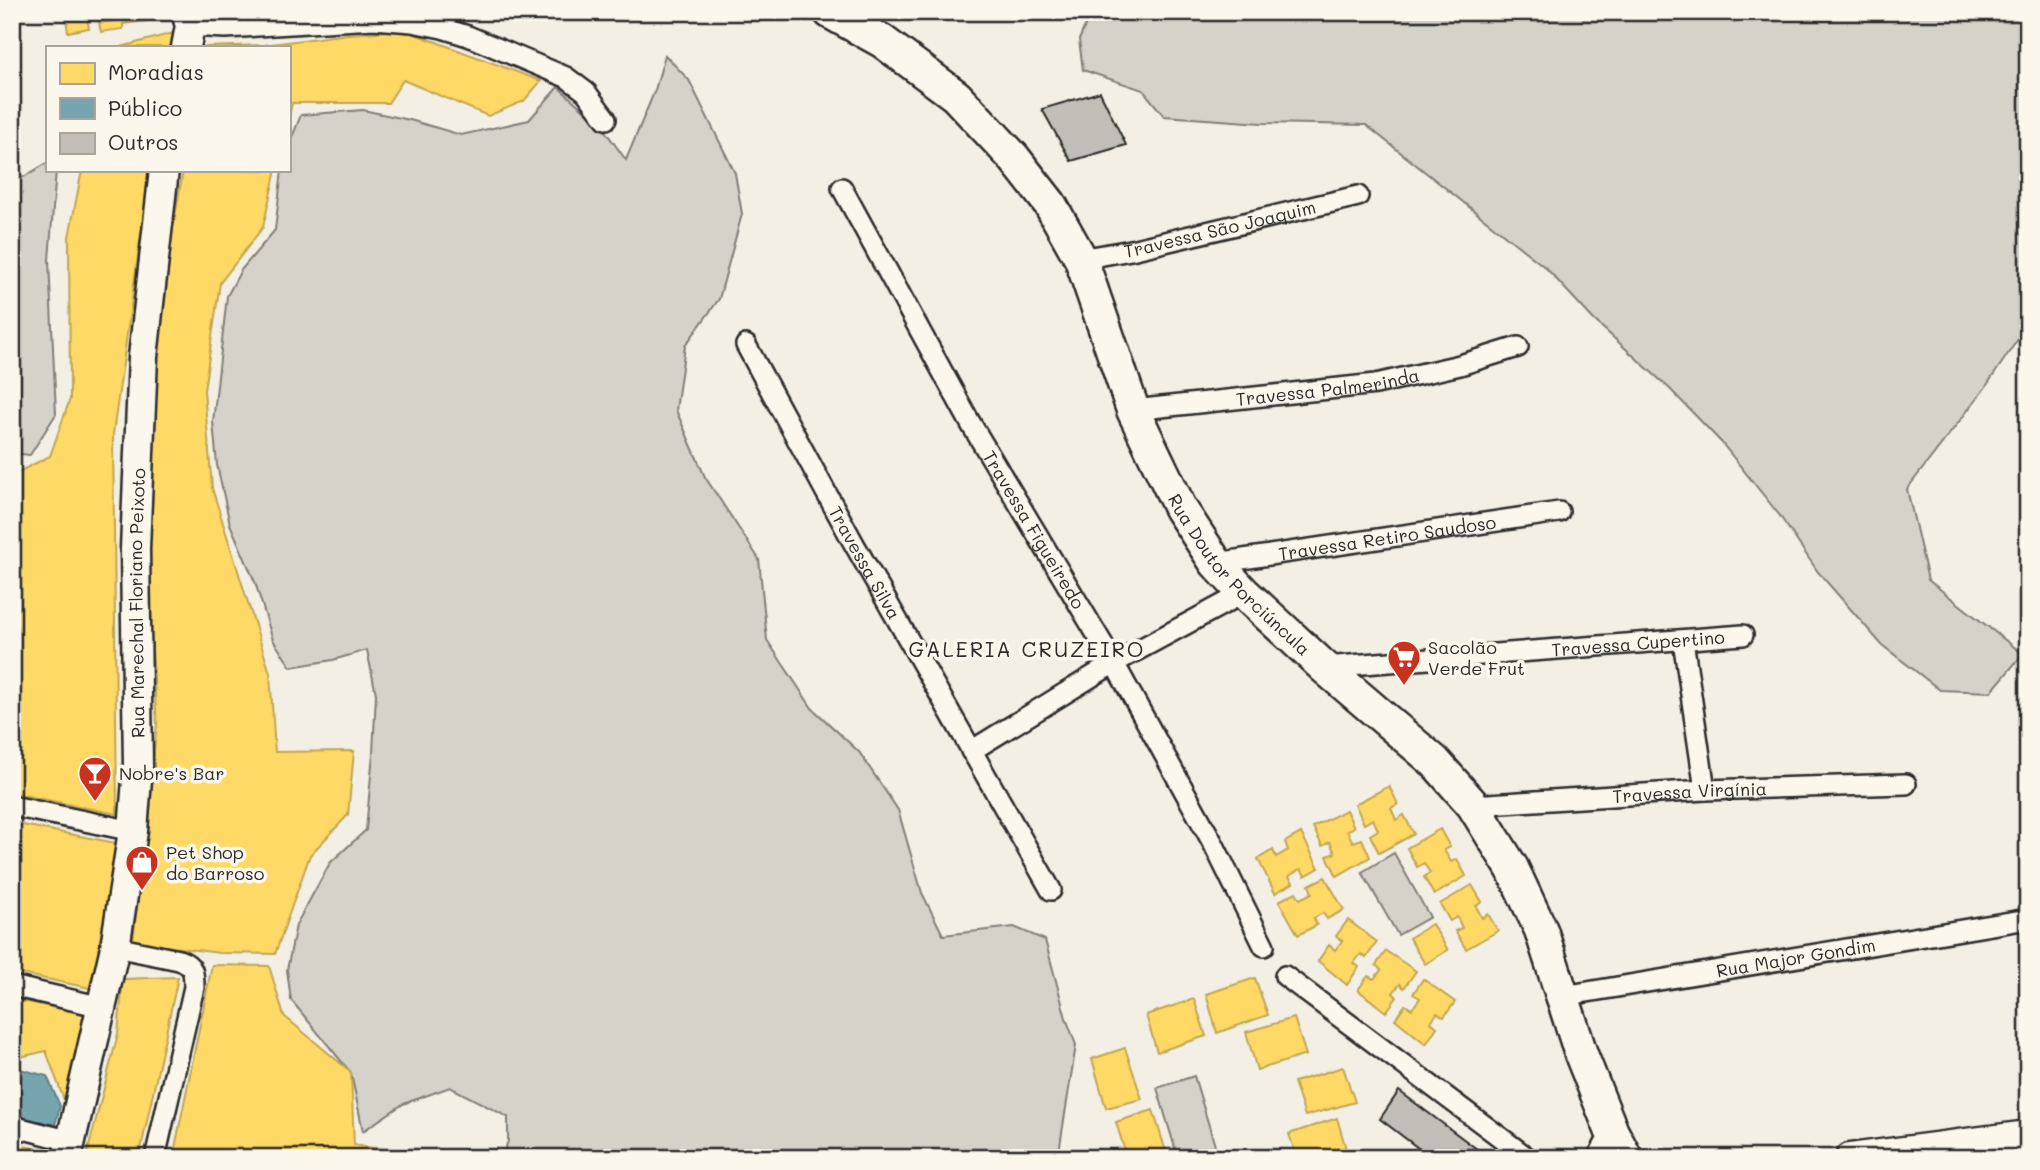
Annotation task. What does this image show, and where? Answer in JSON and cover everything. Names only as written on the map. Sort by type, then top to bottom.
[{"type":"main road","name":"Rua Doutor Porciúncula","points":[[830,12],[882,41],[956,96],[1014,158],[1050,204],[1081,259],[1133,410],[1180,508],[1216,563],[1244,593],[1324,667],[1435,762],[1473,805],[1513,868],[1541,930],[1612,1149]]},
{"type":"main road","name":"Rua Marechal Floriano Peixoto","points":[[69,1149],[116,947],[133,831],[138,766],[135,549],[142,357],[164,172]]},
{"type":"main road","points":[[1850,1158],[2028,1135]]},
{"type":"street","points":[[187,29],[374,19],[443,28],[566,77],[586,92],[606,119]]},
{"type":"street","name":"Travessa Figueiredo","points":[[842,188],[971,424],[1114,663],[1214,845],[1264,946]]},
{"type":"street","name":"Travessa São Joaquim","points":[[1081,259],[1131,250],[1358,196]]},
{"type":"street","name":"Travessa Silva","points":[[746,345],[853,542],[1051,890]]},
{"type":"street","name":"Travessa Palmerinda","points":[[1133,410],[1376,384],[1460,365],[1518,348]]},
{"type":"street","name":"Travessa Retiro Saudoso","points":[[1216,563],[1559,512]]},
{"type":"street","points":[[971,751],[1114,663],[1244,593]]},
{"type":"street","name":"Travessa Cupertino","points":[[1324,667],[1743,635]]},
{"type":"street","points":[[1684,640],[1705,790]]},
{"type":"street","name":"Travessa Virgínia","points":[[1473,805],[1705,790],[1906,785]]},
{"type":"street","points":[[12,806],[133,831]]},
{"type":"street","name":"Rua Major Gondim","points":[[1563,996],[2028,919]]},
{"type":"street","points":[[116,947],[179,960],[189,964],[194,973],[194,987],[155,1158]]},
{"type":"street","points":[[1285,976],[1528,1158]]},
{"type":"street","points":[[12,986],[102,1007]]},
{"type":"street","points":[[12,1126],[69,1149]]},
{"type":"shaded area","points":[[1091,12],[2028,12],[2028,324],[1985,388],[1907,489],[1928,580],[2023,654],[1991,692],[1940,690],[1882,645],[1818,572],[1780,516],[1721,442],[1670,389],[1594,320],[1546,268],[1366,125],[1262,123],[1164,116],[1143,90],[1083,70],[1079,40]]},
{"type":"shaded area","points":[[665,55],[689,80],[735,173],[742,214],[719,299],[685,346],[676,410],[705,477],[759,559],[767,640],[812,708],[859,752],[898,810],[922,893],[943,935],[1014,927],[1045,940],[1076,1045],[1058,1158],[502,1158],[508,1141],[508,1117],[450,1087],[403,1104],[363,1131],[351,1073],[291,1000],[287,970],[296,925],[330,863],[366,830],[376,694],[367,650],[333,660],[291,667],[273,640],[255,582],[230,524],[217,465],[213,422],[227,296],[241,270],[275,230],[282,172],[290,172],[290,142],[301,115],[363,110],[461,135],[529,120],[558,87],[600,124],[626,160],[655,90]]},
{"type":"shaded area","points":[[46,164],[46,172],[56,172],[49,260],[56,414],[30,455],[12,453],[12,184]]},
{"type":"shaded area","points":[[1394,853],[1430,917],[1398,935],[1362,872]]},
{"type":"shaded area","points":[[1194,1076],[1216,1149],[1178,1158],[1157,1088]]},
{"type":"building: Moradias","points":[[65,12],[86,12],[89,28],[68,32]]},
{"type":"building: Moradias","points":[[119,12],[146,12],[147,21],[123,24],[123,29],[101,32],[99,23],[120,20]]},
{"type":"building: Moradias","points":[[404,30],[541,81],[524,101],[488,116],[403,80],[388,103],[292,103],[290,112],[290,46],[234,46],[264,45]]},
{"type":"building: Moradias","points":[[173,33],[171,46],[125,46]]},
{"type":"building: Moradias","points":[[82,172],[150,172],[113,434],[117,814],[12,793],[12,475],[50,456],[70,399],[69,237]]},
{"type":"building: Moradias","points":[[183,172],[276,172],[263,227],[220,283],[204,390],[212,488],[270,673],[275,752],[354,751],[348,815],[310,855],[275,954],[220,953],[133,942],[157,724],[149,606],[149,451],[164,281]]},
{"type":"building: Moradias","points":[[1389,786],[1398,804],[1391,808],[1396,820],[1404,815],[1414,834],[1379,853],[1370,835],[1378,830],[1373,819],[1364,824],[1355,804]]},
{"type":"building: Moradias","points":[[1346,810],[1354,827],[1347,831],[1353,842],[1362,839],[1370,857],[1337,876],[1327,856],[1335,853],[1330,842],[1322,846],[1313,827]]},
{"type":"building: Moradias","points":[[12,823],[116,843],[95,989],[12,972]]},
{"type":"building: Moradias","points":[[1440,829],[1450,847],[1444,850],[1451,862],[1457,859],[1466,876],[1434,895],[1424,877],[1430,873],[1424,863],[1417,867],[1407,848]]},
{"type":"building: Moradias","points":[[1301,833],[1319,868],[1305,876],[1301,869],[1289,876],[1293,883],[1275,893],[1258,859],[1273,850],[1276,857],[1288,850],[1285,842]]},
{"type":"building: Moradias","points":[[1325,877],[1344,910],[1327,919],[1323,913],[1314,918],[1317,925],[1298,935],[1279,901],[1296,892],[1300,899],[1312,893],[1309,885]]},
{"type":"building: Moradias","points":[[1472,885],[1482,902],[1476,906],[1482,918],[1488,914],[1498,931],[1466,949],[1455,931],[1462,928],[1457,917],[1450,921],[1440,904]]},
{"type":"building: Moradias","points":[[1348,920],[1377,942],[1366,958],[1361,954],[1354,963],[1359,967],[1347,985],[1318,961],[1329,945],[1335,950],[1342,941],[1336,936]]},
{"type":"building: Moradias","points":[[1432,924],[1448,950],[1425,964],[1409,938]]},
{"type":"building: Moradias","points":[[1386,951],[1416,971],[1404,988],[1400,984],[1393,993],[1397,997],[1386,1012],[1358,990],[1368,976],[1374,979],[1381,970],[1376,965]]},
{"type":"building: Moradias","points":[[212,965],[269,966],[284,1016],[351,1072],[354,1145],[438,1158],[173,1158]]},
{"type":"building: Moradias","points":[[178,977],[139,1158],[86,1158],[118,1034],[123,979]]},
{"type":"building: Moradias","points":[[1255,978],[1268,1015],[1217,1033],[1206,994]]},
{"type":"building: Moradias","points":[[1423,979],[1455,1002],[1444,1017],[1437,1013],[1431,1022],[1437,1027],[1426,1044],[1395,1019],[1405,1005],[1412,1009],[1420,998],[1413,994]]},
{"type":"building: Moradias","points":[[12,999],[88,1014],[67,1108],[46,1051],[12,1059]]},
{"type":"building: Moradias","points":[[1194,999],[1206,1036],[1157,1052],[1146,1015]]},
{"type":"building: Moradias","points":[[1294,1018],[1306,1055],[1257,1070],[1246,1032]]},
{"type":"building: Moradias","points":[[1125,1048],[1142,1099],[1106,1108],[1092,1059]]},
{"type":"building: Moradias","points":[[1343,1067],[1355,1102],[1305,1116],[1294,1082]]},
{"type":"building: Moradias","points":[[1153,1110],[1168,1158],[1127,1158],[1116,1122]]},
{"type":"building: Moradias","points":[[1337,1118],[1348,1156],[1297,1158],[1289,1134]]},
{"type":"building: Moradias","points":[[12,1144],[51,1151],[49,1158],[12,1158]]},
{"type":"building: Público","points":[[12,1067],[47,1076],[60,1106],[55,1125],[12,1117]]},
{"type":"building: Outros","points":[[1100,92],[1126,145],[1071,161],[1042,109]]},
{"type":"building: Outros","points":[[1399,1091],[1489,1158],[1410,1158],[1418,1148],[1380,1119]]},
{"type":"place","name":"Sacolão Verde Frut","points":[[1404,687]]},
{"type":"place","name":"Nobre's Bar","points":[[95,803]]},
{"type":"place","name":"Pet Shop do Barroso","points":[[142,892]]},
{"type":"district","name":"GALERIA CRUZEIRO","points":[[1027,648]]}]
